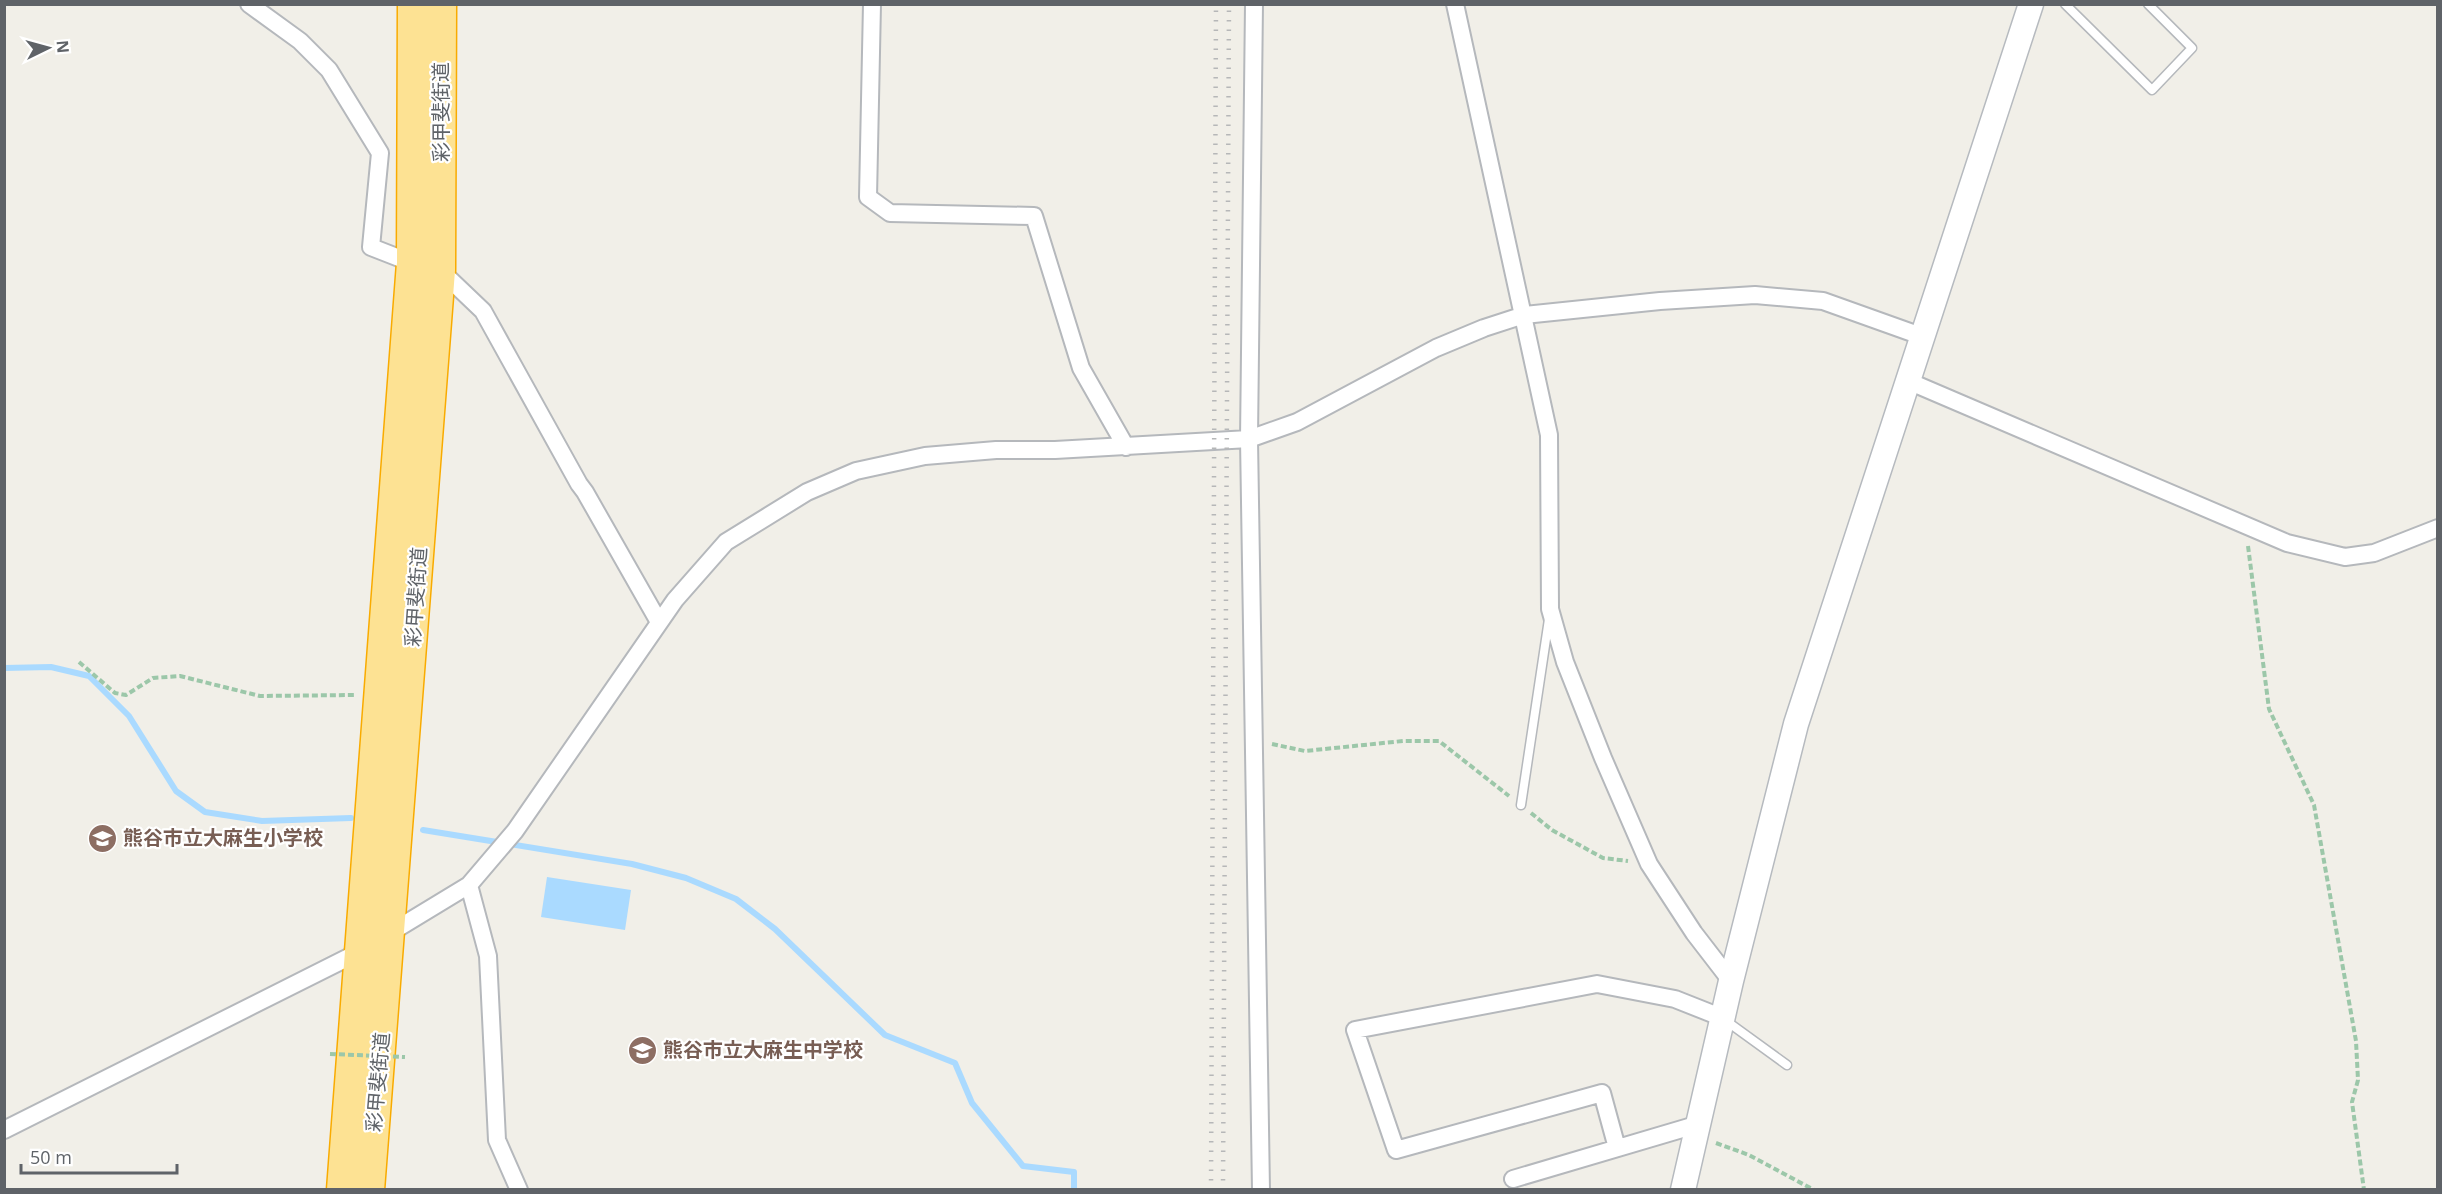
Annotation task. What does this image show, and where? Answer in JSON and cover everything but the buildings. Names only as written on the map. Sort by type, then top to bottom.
[{"type":"highway","name":"彩甲斐街道","points":[[342,1190],[412,263],[413,4]]},
{"type":"highway","name":"彩甲斐街道","points":[[369,1190],[391,933],[440,270],[441,4]]},
{"type":"street","points":[[249,4],[300,41],[321,63],[357,113],[380,153],[370,247],[412,263],[440,270],[483,311],[659,622]]},
{"type":"street","points":[[872,4],[868,197],[890,213],[1034,216],[1081,368],[1125,447]]},
{"type":"street","points":[[1254,4],[1249,439],[1261,1190]]},
{"type":"street","points":[[1455,4],[1524,315],[1548,435],[1550,609],[1574,684],[1603,759],[1649,864],[1694,933],[1731,981]]},
{"type":"street","points":[[1683,1190],[1731,981],[1796,724],[2031,4]]},
{"type":"street","points":[[4,1130],[361,951],[469,885],[515,831],[675,600],[726,542],[807,492],[856,471],[925,456],[996,450],[1125,447],[1249,439],[1297,422],[1436,348],[1484,328],[1524,315],[1660,301],[1755,295],[1823,301],[1922,336]]},
{"type":"street","points":[[1908,381],[2287,543],[2345,557],[2374,553],[2438,528]]},
{"type":"street","points":[[469,885],[488,956],[497,1140],[519,1190]]},
{"type":"street","points":[[1617,1148],[1602,1093],[1396,1150],[1355,1030],[1597,984],[1675,999],[1723,1018]]},
{"type":"street","points":[[1513,1179],[1617,1148],[1697,1130]]},
{"type":"lane","points":[[2065,4],[2152,90],[2192,48],[2148,4]]},
{"type":"lane","points":[[1521,805],[1550,609]]},
{"type":"lane","points":[[1723,1018],[1787,1065]]},
{"type":"path","points":[[2245,525],[2269,709],[2314,805],[2356,1041],[2358,1080],[2352,1102],[2364,1190]]},
{"type":"path","points":[[80,662],[115,693],[126,695],[153,678],[180,676],[260,696],[380,694]]},
{"type":"path","points":[[1254,741],[1305,751],[1403,741],[1439,741],[1552,830],[1603,858],[1649,864]]},
{"type":"path","points":[[330,1054],[405,1057]]},
{"type":"path","points":[[1697,1130],[1814,1190]]},
{"type":"water","points":[[547,877],[631,890],[625,930],[541,917]]},
{"type":"waterway","points":[[4,668],[51,667],[89,676],[129,716],[176,791],[205,812],[262,821],[351,818]]},
{"type":"waterway","points":[[423,830],[632,864],[686,878],[736,899],[775,929],[885,1035],[955,1063],[972,1103],[1023,1166],[1074,1172],[1074,1190]]},
{"type":"railway","points":[[1211,1190],[1216,4]]},
{"type":"railway","points":[[1223,1190],[1229,4]]},
{"type":"place","name":"熊谷市立大麻生小学校","points":[[102,838]]},
{"type":"place","name":"熊谷市立大麻生中学校","points":[[642,1050]]}]
